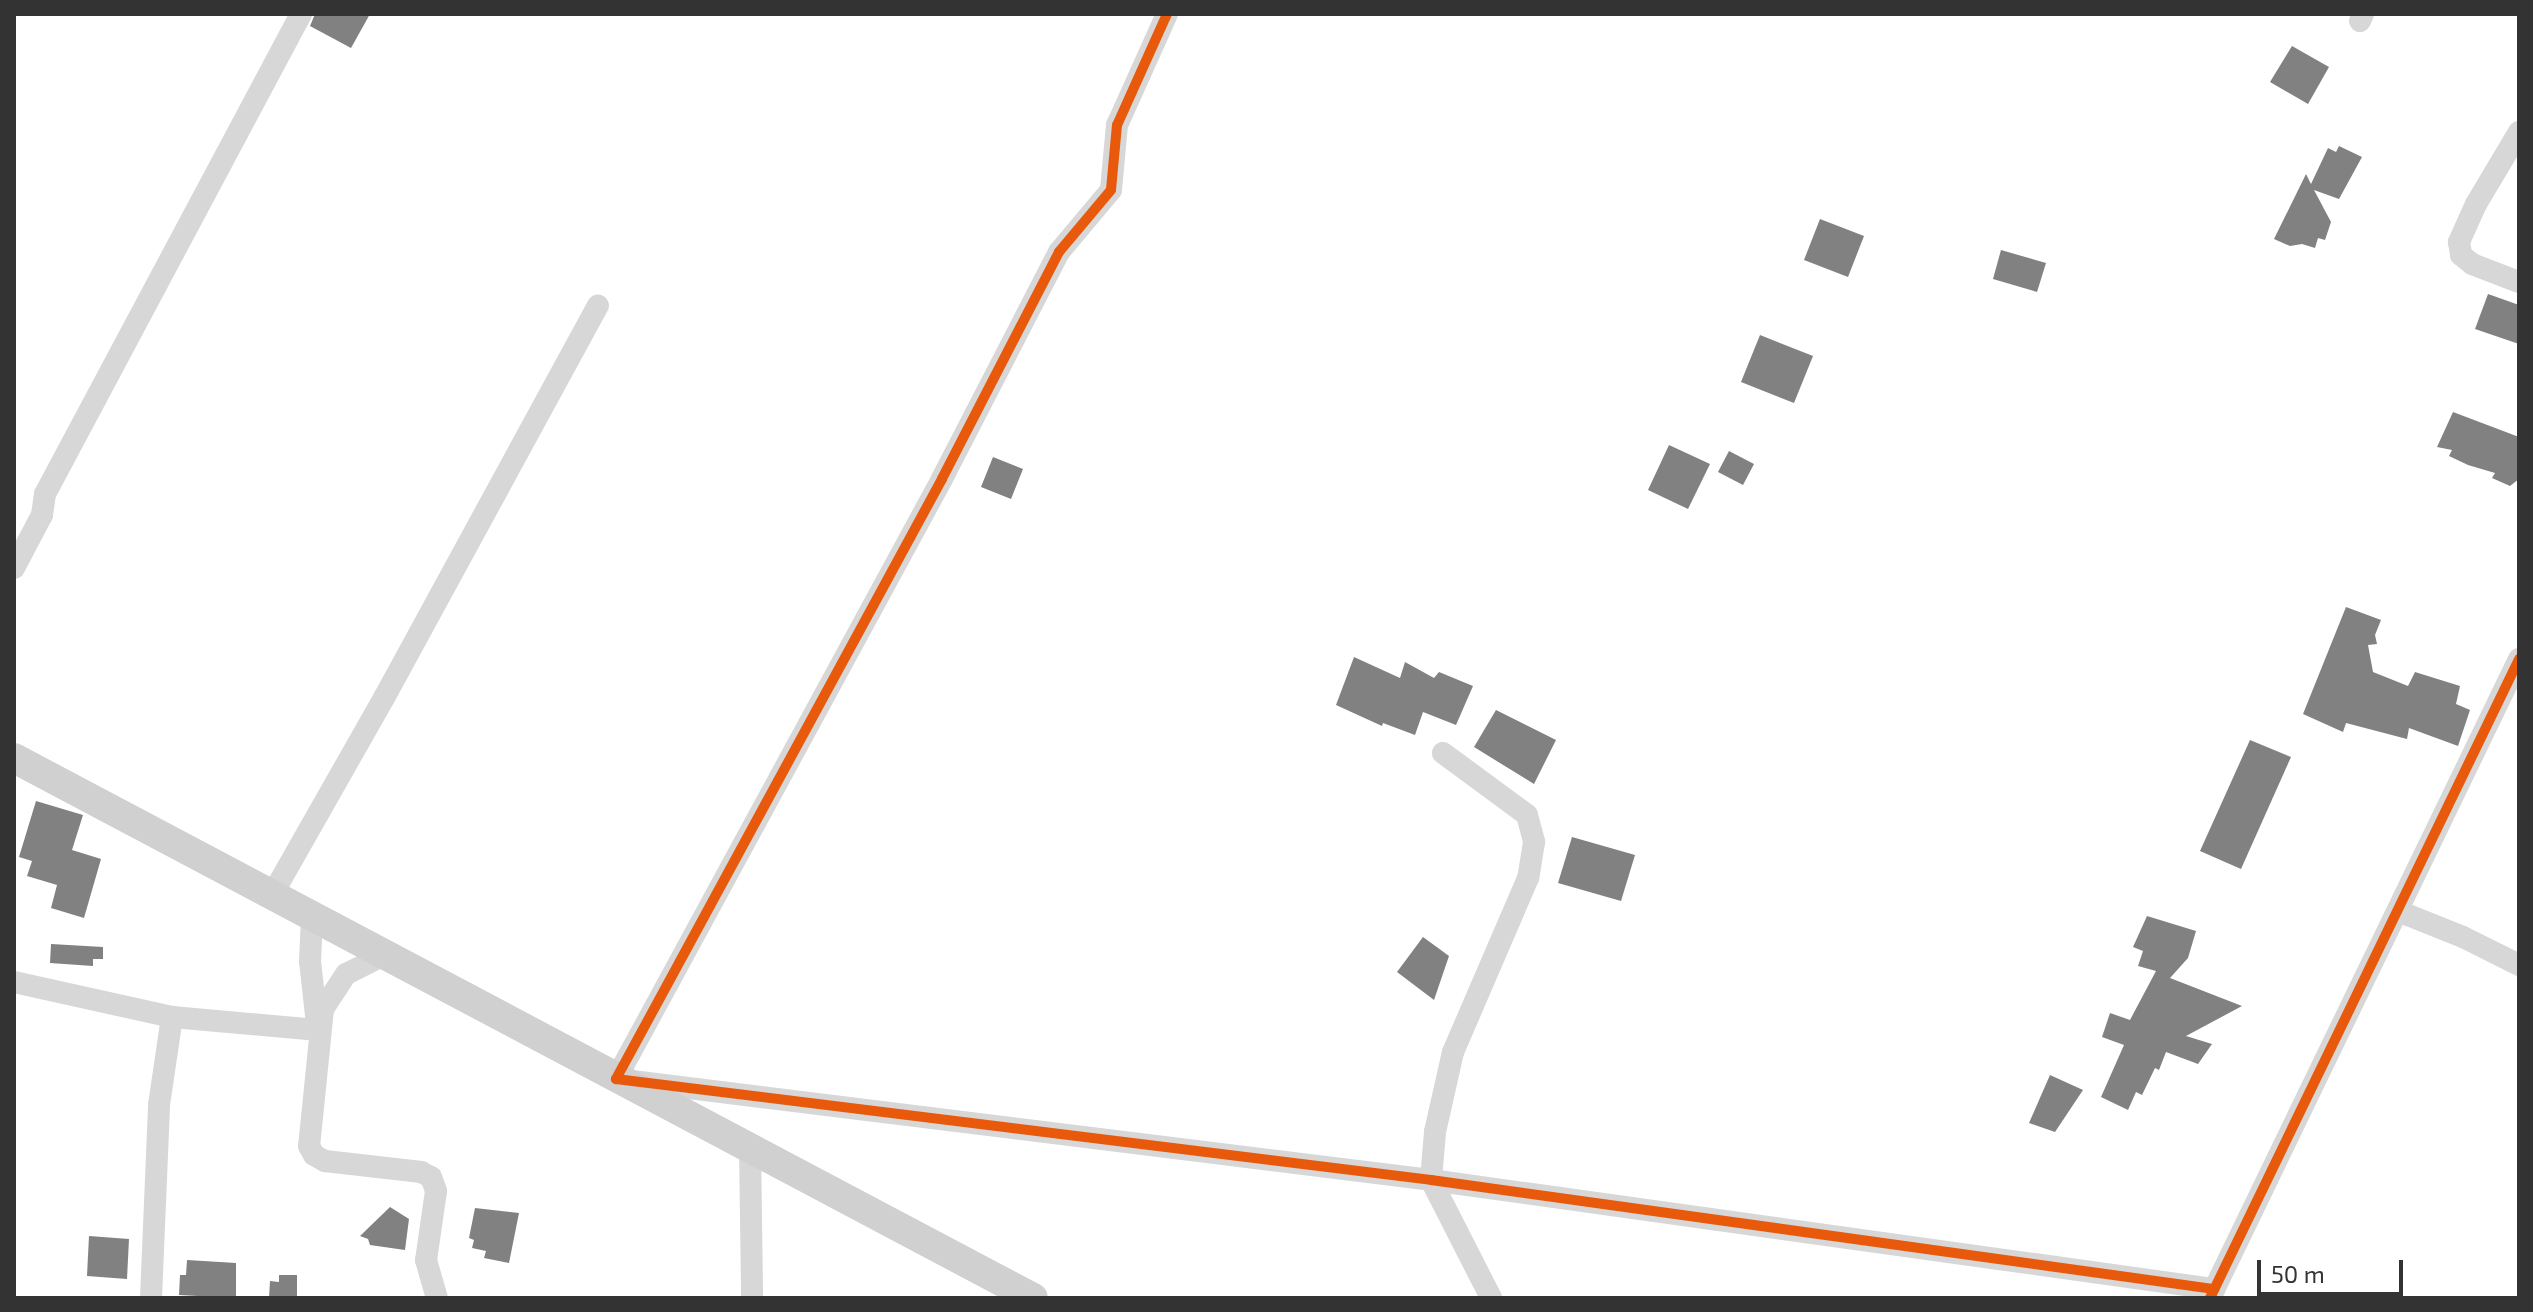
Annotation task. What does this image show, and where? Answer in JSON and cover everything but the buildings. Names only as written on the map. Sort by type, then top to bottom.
[{"type":"street","points":[[14,568],[40,521],[45,494],[301,14]]},
{"type":"street","points":[[616,1079],[942,479],[1059,252],[1111,190],[1117,125],[1167,14]]},
{"type":"street","points":[[2519,132],[2476,204],[2459,242],[2461,255],[2472,264],[2519,282]]},
{"type":"street","points":[[272,895],[384,698],[598,306]]},
{"type":"street","points":[[616,1079],[1431,1180],[2212,1294],[2519,659]]},
{"type":"street","points":[[1443,753],[1527,815],[1534,842],[1528,878],[1453,1052],[1435,1132],[1431,1180],[1491,1298]]},
{"type":"street","points":[[14,758],[1033,1298]]},
{"type":"street","points":[[2398,911],[2519,965]]},
{"type":"street","points":[[312,916],[311,972],[318,1030],[311,1151],[325,1161],[421,1172],[431,1177],[436,1191],[426,1260],[437,1298]]},
{"type":"street","points":[[318,1030],[332,990],[355,968],[384,955]]},
{"type":"street","points":[[14,982],[172,1017],[318,1030]]},
{"type":"street","points":[[151,1298],[159,1105],[172,1017]]},
{"type":"street","points":[[750,1146],[752,1298]]},
{"type":"cycle path","points":[[1167,14],[1117,125],[1111,190],[1059,252],[942,479],[616,1079],[1431,1180],[2214,1289]]},
{"type":"cycle path","points":[[2210,1298],[2519,659]]}]
